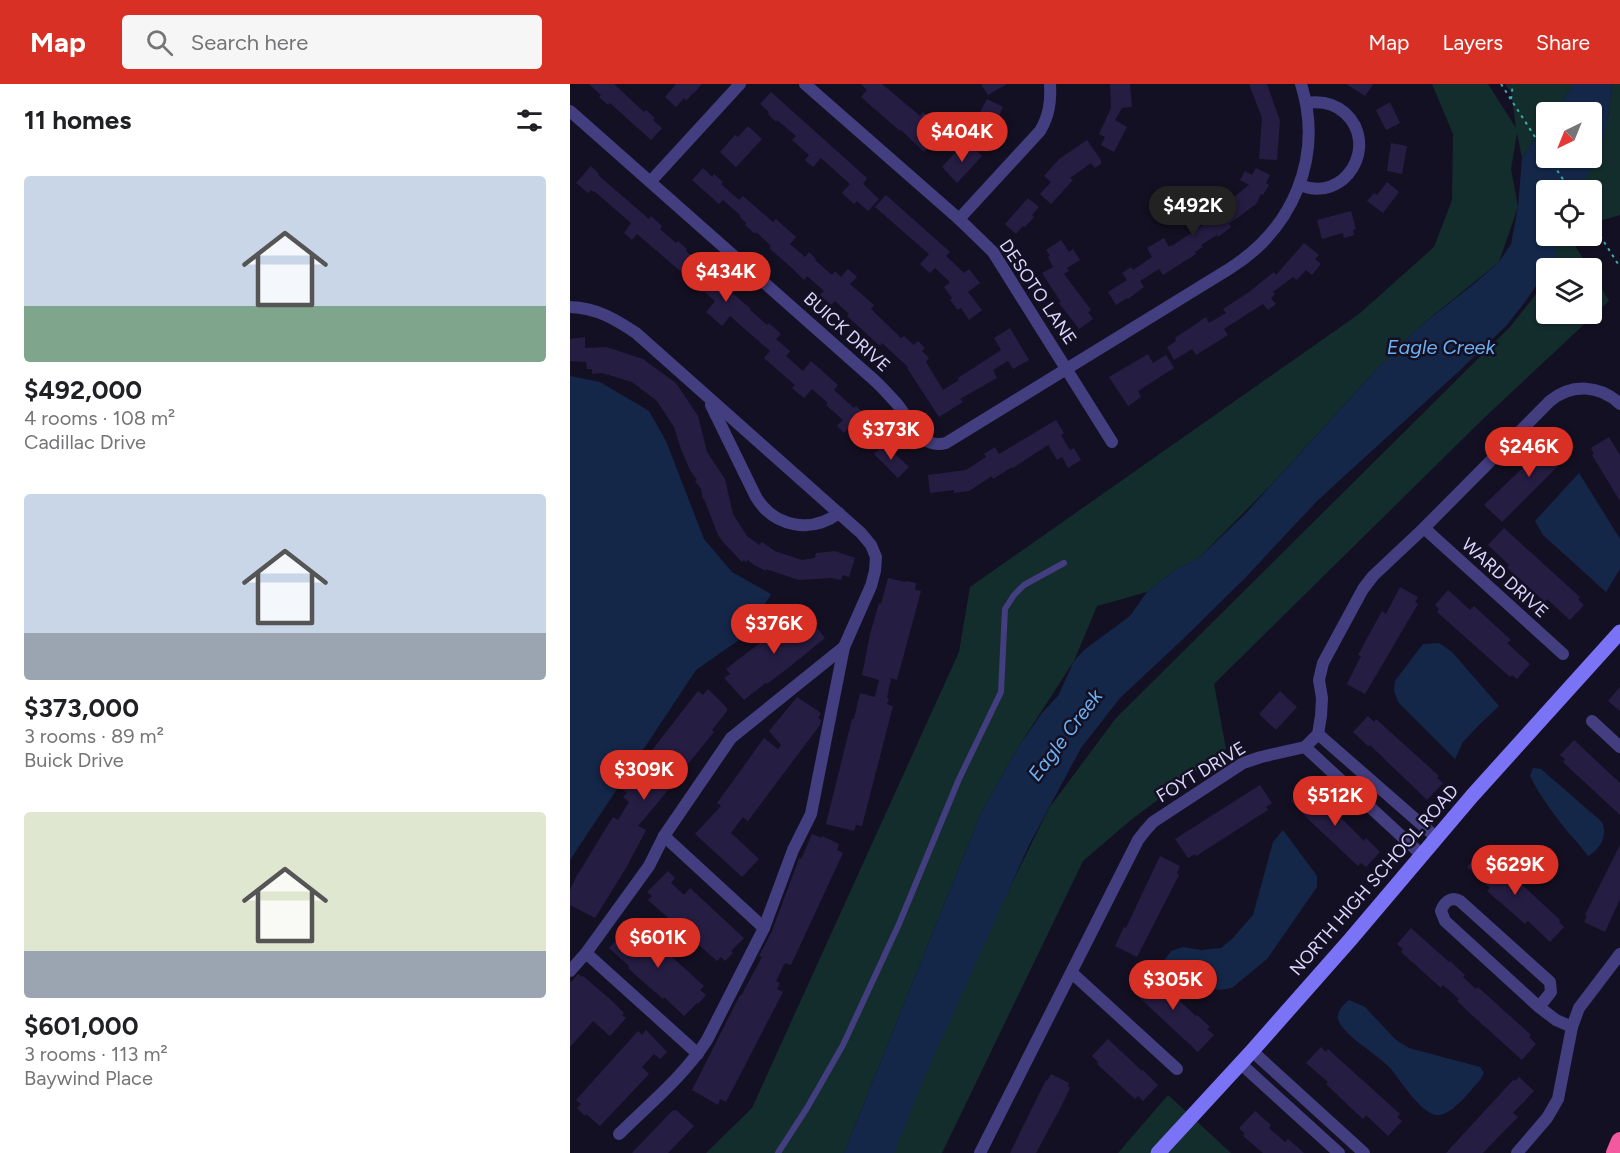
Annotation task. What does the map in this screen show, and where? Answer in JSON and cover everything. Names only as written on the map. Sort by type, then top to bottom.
[{"type":"highway","points":[[1615,1153],[1620,1141]]},
{"type":"street","points":[[651,181],[740,84]]},
{"type":"street","name":"DESOTO LANE","points":[[805,84],[959,219],[993,252],[1112,442]]},
{"type":"street","points":[[959,219],[1040,131],[1050,108],[1050,84]]},
{"type":"street","points":[[1067,369],[1242,261],[1280,223],[1300,185],[1307,158],[1309,136],[1306,103],[1300,84]]},
{"type":"street","points":[[1300,185],[1316,189],[1332,186],[1341,181],[1356,164],[1359,148],[1356,127],[1342,110],[1322,102],[1306,103]]},
{"type":"street","name":"BUICK DRIVE","points":[[570,111],[888,393],[925,442],[946,444],[1067,369]]},
{"type":"street","points":[[570,307],[599,312],[623,323],[839,513],[867,539],[876,557],[871,586],[844,647],[811,814],[794,850],[764,928],[698,1054],[685,1070],[619,1134]]},
{"type":"street","points":[[1422,855],[1305,747],[1318,734],[1322,698],[1319,680],[1323,663],[1368,583],[1550,401],[1574,389],[1592,389],[1612,396],[1620,404]]},
{"type":"street","points":[[708,398],[762,507],[783,522],[805,525],[825,522],[839,513]]},
{"type":"street","name":"WARD DRIVE","points":[[1424,528],[1563,654]]},
{"type":"street","name":"NORTH HIGH SCHOOL ROAD","points":[[1158,1153],[1252,1051],[1472,796],[1620,633]]},
{"type":"street","points":[[570,971],[586,953],[649,866],[664,836],[731,738],[844,647]]},
{"type":"street","points":[[1592,721],[1620,747]]},
{"type":"street","points":[[1318,734],[1437,838]]},
{"type":"street","name":"FOYT DRIVE","points":[[980,1153],[1138,840],[1148,827],[1243,764],[1261,757],[1305,747]]},
{"type":"street","points":[[664,836],[764,928]]},
{"type":"street","points":[[1539,1007],[1551,992],[1550,982],[1460,901],[1448,900],[1441,911],[1444,921],[1539,1007],[1556,1020],[1572,1027]]},
{"type":"street","points":[[586,953],[698,1054]]},
{"type":"street","points":[[1517,1153],[1547,1118],[1558,1099],[1572,1027],[1577,1013],[1620,954]]},
{"type":"street","points":[[1072,973],[1178,1069]]},
{"type":"street","points":[[1252,1051],[1364,1153]]},
{"type":"street","points":[[1240,1063],[1339,1153]]},
{"type":"street","points":[[1308,1125],[1320,1113]]},
{"type":"lane","points":[[778,1153],[843,1045],[899,924],[959,779],[1001,692],[1005,609],[1024,585],[1064,563]]},
{"type":"path","points":[[1501,84],[1536,138]]},
{"type":"path","points":[[1511,100],[1513,84]]},
{"type":"path","points":[[1602,239],[1620,267]]},
{"type":"green space","points":[[1432,84],[1488,84],[1516,128],[1511,92],[1505,84],[1572,84],[1561,102],[1536,102],[1536,137],[1522,158],[1517,133],[1511,169],[1518,207],[1499,262],[1418,328],[1375,371],[1272,484],[1199,558],[1175,570],[1147,592],[1097,606],[1074,661],[1019,746],[981,813],[844,1153],[706,1153],[752,1108],[959,652],[970,587],[1359,314],[1434,247],[1452,200],[1453,134]]},
{"type":"green space","points":[[1612,84],[1620,84],[1620,215],[1602,220],[1602,180],[1584,180],[1590,168],[1602,168],[1602,140],[1608,117]]},
{"type":"green space","points":[[1556,246],[1575,246],[1583,258],[1552,258]]},
{"type":"green space","points":[[1602,289],[1609,301],[1602,308]]},
{"type":"green space","points":[[1536,294],[1536,324],[1584,324],[1484,418],[1214,684],[1226,749],[1132,819],[1083,861],[942,1153],[879,1153],[1049,808],[1116,718],[1510,327]]},
{"type":"green space","points":[[1168,1095],[1231,1153],[1118,1153]]},
{"type":"water","name":"Eagle Creek","points":[[1572,84],[1612,84],[1602,142],[1602,102],[1561,102]]},
{"type":"water","name":"Eagle Creek","points":[[1536,137],[1536,168],[1591,168],[1584,180],[1536,180],[1536,246],[1556,246],[1555,258],[1536,258],[1536,286],[1506,326],[1317,501],[1246,577],[1120,698],[1081,748],[1029,845],[925,1076],[894,1153],[844,1153],[981,813],[1019,746],[1042,713],[1058,696],[1074,661],[1084,650],[1130,616],[1147,592],[1175,570],[1199,558],[1245,514],[1375,371],[1418,328],[1499,262],[1511,244],[1518,207],[1522,158]]},
{"type":"water","points":[[570,376],[600,382],[649,411],[666,441],[704,539],[732,572],[771,594],[746,635],[696,670],[570,860]]},
{"type":"water","points":[[1579,473],[1620,539],[1620,569],[1606,592],[1543,535],[1535,521]]},
{"type":"water","points":[[1439,643],[1452,652],[1499,706],[1463,742],[1455,759],[1398,702],[1394,691],[1395,681],[1423,644]]},
{"type":"water","points":[[1533,768],[1541,769],[1602,822],[1604,832],[1602,842],[1588,856],[1538,790],[1530,776]]},
{"type":"water","points":[[1283,830],[1317,876],[1317,887],[1267,959],[1232,988],[1218,990],[1203,985],[1163,962],[1171,951],[1183,947],[1201,950],[1221,948],[1232,939],[1253,915],[1273,842]]},
{"type":"water","points":[[1349,1000],[1365,1007],[1396,1040],[1409,1048],[1480,1067],[1484,1073],[1480,1080],[1450,1111],[1439,1115],[1426,1110],[1391,1069],[1346,1032],[1341,1025],[1338,1013]]},
{"type":"building","points":[[589,84],[614,84],[644,112],[646,110],[655,118],[653,120],[662,128],[651,140],[610,103],[608,105],[599,97],[601,95]]},
{"type":"building","points":[[676,84],[702,84],[686,101],[684,98],[676,107],[665,97]]},
{"type":"building","points":[[861,84],[882,84],[920,116],[923,112],[931,119],[929,121],[941,132],[939,136],[924,152],[861,97],[867,90]]},
{"type":"building","points":[[981,84],[1007,84],[988,95]]},
{"type":"building","points":[[1110,84],[1130,84],[1132,107],[1122,108],[1115,120],[1127,127],[1114,152],[1101,145],[1105,137],[1099,134],[1111,108]]},
{"type":"building","points":[[1249,84],[1267,84],[1280,121],[1277,160],[1259,159],[1262,118]]},
{"type":"building","points":[[1346,84],[1373,84],[1365,96]]},
{"type":"building","points":[[771,92],[867,178],[863,184],[879,199],[868,211],[857,201],[854,204],[842,193],[850,184],[821,158],[813,167],[805,160],[809,155],[792,140],[796,136],[777,120],[776,122],[760,104]]},
{"type":"building","points":[[987,99],[1003,107],[995,124],[998,125],[990,140],[971,130]]},
{"type":"building","points":[[1390,102],[1400,123],[1386,130],[1376,110]]},
{"type":"building","points":[[748,126],[762,139],[736,167],[720,152],[735,135],[738,137]]},
{"type":"building","points":[[1087,140],[1101,160],[1101,164],[1095,168],[1091,163],[1070,178],[1073,180],[1051,204],[1040,194],[1051,182],[1044,176],[1059,159]]},
{"type":"building","points":[[1391,143],[1407,146],[1402,174],[1387,171]]},
{"type":"building","points":[[970,145],[982,156],[957,183],[942,167],[961,146],[965,150]]},
{"type":"building","points":[[591,166],[598,175],[649,219],[651,216],[662,226],[660,229],[687,249],[686,251],[703,268],[750,310],[781,334],[776,339],[790,351],[786,356],[803,371],[811,361],[838,385],[834,390],[868,417],[859,428],[853,423],[844,433],[837,426],[843,420],[826,405],[828,403],[812,389],[804,398],[792,388],[795,385],[764,358],[770,351],[730,316],[722,326],[706,312],[715,301],[637,234],[632,240],[624,233],[631,223],[594,191],[591,190],[588,193],[576,183]]},
{"type":"building","points":[[703,168],[712,177],[714,174],[723,182],[721,184],[739,200],[743,196],[773,222],[776,219],[796,237],[790,244],[805,257],[809,252],[832,275],[835,271],[841,277],[848,269],[857,277],[850,284],[874,305],[871,309],[901,338],[904,336],[914,345],[918,341],[925,348],[922,351],[929,358],[926,362],[943,390],[1001,350],[994,338],[1010,328],[1029,360],[1013,369],[1008,361],[993,370],[997,378],[960,399],[963,402],[939,417],[908,367],[882,343],[880,346],[847,316],[849,314],[835,301],[831,305],[820,295],[824,291],[807,276],[804,280],[769,248],[771,246],[756,232],[755,234],[745,225],[741,216],[723,200],[719,204],[692,180]]},
{"type":"building","points":[[1256,168],[1270,175],[1266,183],[1269,185],[1256,204],[1229,224],[1231,227],[1218,237],[1217,235],[1201,245],[1203,247],[1195,252],[1196,254],[1163,275],[1159,269],[1140,281],[1144,287],[1116,305],[1108,292],[1127,280],[1122,273],[1131,267],[1133,270],[1152,257],[1147,248],[1164,238],[1169,247],[1172,246],[1207,222],[1205,220],[1220,208],[1218,205],[1227,198],[1229,201],[1249,185],[1240,180],[1245,171],[1252,175]]},
{"type":"building","points":[[1387,182],[1399,192],[1383,213],[1367,201],[1374,193],[1377,195]]},
{"type":"building","points":[[886,195],[950,252],[946,256],[964,273],[969,269],[980,283],[968,292],[982,310],[969,320],[961,308],[958,310],[950,300],[952,298],[944,287],[950,282],[935,268],[930,273],[920,264],[929,254],[875,207]]},
{"type":"building","points":[[1028,198],[1039,207],[1032,215],[1034,217],[1016,234],[1005,224]]},
{"type":"building","points":[[1351,211],[1356,229],[1353,230],[1354,235],[1344,238],[1343,233],[1322,239],[1317,220]]},
{"type":"building","points":[[1061,240],[1069,252],[1073,249],[1080,260],[1067,268],[1069,271],[1064,274],[1091,310],[1088,312],[1093,319],[1079,329],[1059,303],[1061,302],[1042,273],[1053,267],[1046,250]]},
{"type":"building","points":[[1304,243],[1319,255],[1315,259],[1321,264],[1312,275],[1306,270],[1297,280],[1293,277],[1273,292],[1275,294],[1271,298],[1276,304],[1268,310],[1263,304],[1224,329],[1228,335],[1196,355],[1192,349],[1174,360],[1167,347],[1176,341],[1175,338],[1206,317],[1209,323],[1226,313],[1223,309],[1274,272],[1276,275]]},
{"type":"building","points":[[585,337],[585,348],[606,347],[643,359],[676,383],[698,416],[707,452],[725,479],[733,514],[747,536],[759,545],[762,542],[775,551],[802,560],[815,558],[816,553],[835,551],[855,558],[849,577],[843,575],[841,580],[832,578],[799,580],[766,569],[766,571],[748,560],[742,562],[718,535],[701,489],[681,449],[674,427],[657,401],[632,382],[602,373],[592,374],[592,369],[587,369],[586,362],[570,361],[570,339]]},
{"type":"building","points":[[1148,354],[1153,363],[1166,355],[1174,368],[1138,391],[1141,397],[1128,406],[1109,377]]},
{"type":"building","points":[[1056,420],[1064,433],[1061,435],[1070,450],[1074,448],[1081,460],[1068,468],[1062,457],[1057,460],[1048,445],[1013,468],[993,479],[992,476],[969,491],[930,493],[928,475],[966,470],[986,457],[984,454],[995,447],[999,454]]},
{"type":"building","points":[[1556,433],[1571,449],[1566,454],[1568,456],[1502,522],[1484,505]]},
{"type":"building","points":[[1609,437],[1620,455],[1620,501],[1592,455],[1594,454],[1591,448]]},
{"type":"building","points":[[884,444],[909,467],[898,478],[874,454]]},
{"type":"building","points":[[1504,528],[1580,597],[1578,599],[1584,605],[1570,620],[1547,599],[1545,602],[1507,568],[1509,565],[1488,545]]},
{"type":"building","points":[[888,578],[916,583],[915,590],[921,591],[897,680],[891,678],[887,704],[893,706],[862,826],[856,825],[854,831],[826,824],[860,693],[875,697],[879,680],[862,675],[870,634]]},
{"type":"building","points":[[1400,587],[1418,597],[1415,602],[1418,604],[1365,694],[1347,684],[1361,656],[1358,655],[1382,611],[1386,614]]},
{"type":"building","points":[[1448,590],[1470,610],[1474,606],[1511,640],[1507,643],[1530,664],[1517,679],[1512,675],[1510,677],[1437,612],[1439,609],[1435,605]]},
{"type":"building","points":[[799,613],[803,618],[809,613],[815,621],[813,623],[825,638],[744,700],[724,678],[730,674],[726,669]]},
{"type":"building","points":[[1620,687],[1620,711],[1608,701]]},
{"type":"building","points":[[708,689],[727,708],[712,730],[714,732],[638,826],[646,830],[595,918],[570,905],[570,890],[576,877],[613,817],[618,820],[629,802],[623,797],[627,793],[622,789],[698,691],[703,695]]},
{"type":"building","points":[[1280,691],[1297,707],[1276,730],[1259,714]]},
{"type":"building","points":[[797,697],[821,713],[818,718],[821,720],[820,725],[748,821],[743,817],[731,833],[759,859],[742,877],[695,834],[721,806],[717,803],[764,738],[778,749],[781,745],[769,731]]},
{"type":"building","points":[[1368,716],[1374,722],[1376,719],[1439,776],[1437,778],[1443,783],[1427,800],[1370,745],[1368,746],[1353,732]]},
{"type":"building","points":[[1574,740],[1620,783],[1620,815],[1563,762],[1565,759],[1560,755]]},
{"type":"building","points":[[1307,784],[1364,841],[1366,838],[1380,852],[1366,867],[1361,863],[1358,866],[1291,801]]},
{"type":"building","points":[[1260,785],[1272,803],[1266,807],[1268,810],[1196,856],[1195,854],[1188,858],[1175,839]]},
{"type":"building","points":[[812,834],[839,844],[837,850],[843,853],[791,965],[785,963],[776,981],[780,983],[777,989],[783,992],[726,1102],[720,1099],[718,1105],[692,1090],[762,957],[759,956],[772,931],[799,858],[801,859]]},
{"type":"building","points":[[1620,845],[1620,899],[1605,932],[1584,922],[1587,916],[1585,915]]},
{"type":"building","points":[[1481,852],[1486,857],[1489,854],[1560,920],[1559,922],[1564,927],[1550,942],[1528,921],[1525,924],[1487,891],[1490,888],[1467,867]]},
{"type":"building","points":[[1160,856],[1180,866],[1177,873],[1179,875],[1137,957],[1115,946]]},
{"type":"building","points":[[668,871],[675,878],[671,883],[684,895],[690,888],[744,938],[725,961],[721,957],[717,961],[648,900],[652,896],[647,892]]},
{"type":"building","points":[[628,925],[632,929],[637,925],[704,986],[700,990],[706,995],[684,1016],[639,978],[609,948]]},
{"type":"building","points":[[1411,928],[1465,975],[1463,977],[1476,989],[1478,987],[1531,1035],[1529,1037],[1536,1044],[1522,1060],[1457,1001],[1459,999],[1443,985],[1441,988],[1401,952],[1403,949],[1397,944]]},
{"type":"building","points":[[1147,971],[1210,1027],[1207,1029],[1214,1035],[1198,1052],[1130,989]]},
{"type":"building","points":[[578,974],[611,1000],[626,1018],[610,1036],[593,1021],[570,1047],[570,983]]},
{"type":"building","points":[[646,1030],[667,1052],[660,1059],[654,1054],[642,1067],[649,1074],[600,1126],[577,1108],[581,1104],[576,1100],[638,1031],[642,1035]]},
{"type":"building","points":[[1108,1039],[1158,1085],[1143,1101],[1138,1096],[1135,1099],[1097,1064],[1098,1062],[1092,1056]]},
{"type":"building","points":[[1321,1047],[1326,1052],[1328,1049],[1400,1114],[1397,1117],[1402,1121],[1388,1136],[1366,1115],[1363,1119],[1326,1084],[1328,1082],[1306,1063]]},
{"type":"building","points":[[1051,1074],[1069,1083],[1070,1088],[1063,1103],[1036,1153],[1010,1153],[1046,1080]]},
{"type":"building","points":[[1519,1077],[1534,1091],[1513,1113],[1518,1117],[1483,1153],[1446,1153],[1513,1080]]},
{"type":"building","points":[[673,1110],[676,1110],[694,1126],[668,1153],[632,1153]]},
{"type":"building","points":[[1255,1111],[1285,1142],[1288,1139],[1304,1153],[1263,1153],[1243,1136],[1245,1134],[1239,1128]]}]
